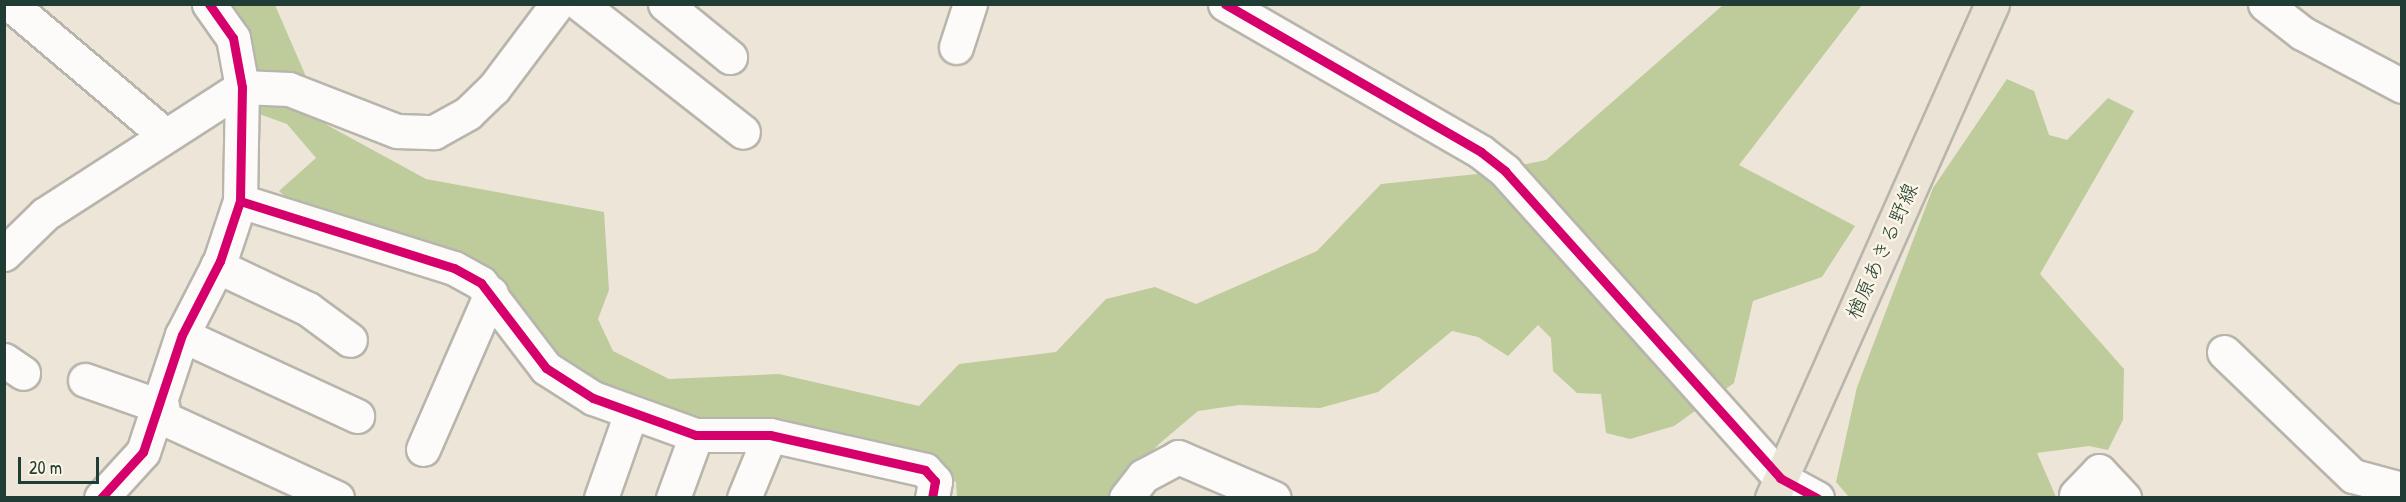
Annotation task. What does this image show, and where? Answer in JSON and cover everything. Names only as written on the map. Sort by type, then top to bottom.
[{"type":"main road","name":"楢原あきる野線","points":[[1776,488],[1992,4]]},
{"type":"street","points":[[9,4],[165,135]]},
{"type":"street","points":[[101,498],[143,452],[160,411],[182,335],[217,266],[240,201],[242,87],[232,38],[209,4]]},
{"type":"street","points":[[4,255],[45,214],[242,87],[290,89],[397,131],[434,132],[468,113],[494,88],[557,4]]},
{"type":"street","points":[[580,4],[743,132]]},
{"type":"street","points":[[665,4],[730,57]]},
{"type":"street","points":[[956,47],[970,4]]},
{"type":"street","points":[[1225,4],[1481,152],[1505,171],[1776,488],[1817,498]]},
{"type":"street","points":[[2265,4],[2302,33],[2402,86]]},
{"type":"street","points":[[240,201],[454,268],[490,293],[546,368],[593,398],[696,435],[770,435],[925,470],[935,481],[933,498]]},
{"type":"street","points":[[217,266],[308,309],[350,340]]},
{"type":"street","points":[[423,449],[490,293]]},
{"type":"street","points":[[182,335],[357,416]]},
{"type":"street","points":[[2224,352],[2353,476],[2402,489]]},
{"type":"street","points":[[85,380],[160,411],[337,498]]},
{"type":"street","points":[[601,498],[631,413]]},
{"type":"street","points":[[673,498],[696,435]]},
{"type":"street","points":[[744,498],[770,435]]},
{"type":"street","points":[[1126,498],[1143,476],[1178,457],[1274,498]]},
{"type":"street","points":[[2076,495],[2099,471],[2124,498]]},
{"type":"green space","points":[[226,5],[275,5],[327,125],[426,179],[604,212],[609,290],[598,319],[613,351],[669,379],[779,374],[919,406],[959,364],[1056,352],[1106,299],[1155,287],[1196,304],[1317,251],[1381,184],[1477,174],[1546,160],[1723,5],[1862,5],[1739,165],[1855,226],[1822,277],[1753,301],[1734,383],[1674,426],[1630,439],[1606,433],[1601,394],[1577,393],[1553,371],[1551,338],[1538,325],[1508,356],[1478,337],[1452,331],[1378,392],[1320,408],[1239,405],[1198,411],[1159,444],[1110,497],[957,497],[956,482],[818,434],[705,424],[568,382],[467,263],[308,217],[279,191],[316,158],[287,124],[259,114]]},
{"type":"green space","points":[[2007,79],[2034,91],[2049,135],[2067,140],[2108,98],[2134,111],[2040,274],[2124,369],[2123,420],[2108,450],[2089,446],[2037,453],[2056,497],[1849,497],[1836,482],[1857,387],[1933,188]]},
{"type":"cycle path","points":[[101,498],[143,452],[182,335],[220,261],[240,201],[242,87],[233,38],[209,4]]},
{"type":"cycle path","points":[[1225,4],[1481,152],[1505,171],[1780,478],[1817,498]]},
{"type":"cycle path","points":[[240,201],[454,268],[481,283],[546,368],[593,398],[696,435],[770,435],[925,470],[935,481],[932,498]]}]
